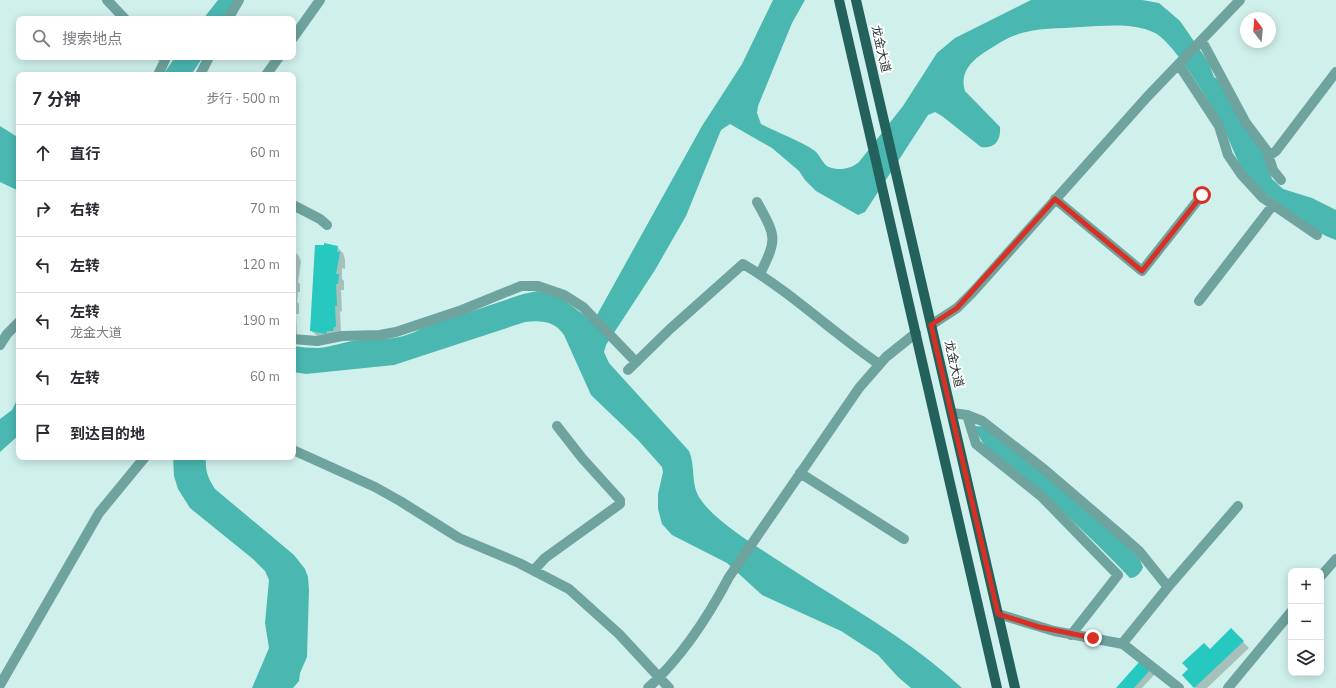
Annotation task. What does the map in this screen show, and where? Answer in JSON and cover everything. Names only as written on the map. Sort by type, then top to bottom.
[{"type":"main road","points":[[839,0],[997,688]]},
{"type":"main road","name":"龙金大道","points":[[856,0],[1015,688]]},
{"type":"street","points":[[107,0],[122,16]]},
{"type":"street","points":[[230,16],[238,0]]},
{"type":"street","points":[[296,34],[320,0]]},
{"type":"street","points":[[931,325],[957,308],[1147,97],[1240,0]]},
{"type":"street","points":[[1202,41],[1246,123],[1269,156],[1273,170],[1281,180]]},
{"type":"street","points":[[159,72],[165,60]]},
{"type":"street","points":[[202,72],[208,60]]},
{"type":"street","points":[[268,72],[277,60]]},
{"type":"street","points":[[1180,63],[1219,126],[1232,163],[1263,198],[1317,235]]},
{"type":"street","points":[[1269,156],[1276,151],[1336,72]]},
{"type":"street","points":[[1055,199],[1142,271],[1202,195]]},
{"type":"street","points":[[757,202],[772,229],[774,241],[771,252],[760,274]]},
{"type":"street","points":[[1199,301],[1273,205]]},
{"type":"street","points":[[296,207],[320,219],[327,225]]},
{"type":"street","points":[[628,370],[670,329],[743,264],[760,274],[848,343],[879,364]]},
{"type":"street","points":[[296,339],[317,341],[342,336],[380,335],[396,332],[522,286],[546,288],[574,301],[592,316],[636,362]]},
{"type":"street","points":[[0,346],[16,326]]},
{"type":"street","points":[[648,688],[660,677],[700,626],[729,577],[845,408],[879,364],[916,333]]},
{"type":"street","points":[[952,413],[967,415],[982,421],[1075,494],[1139,551],[1168,587]]},
{"type":"street","points":[[967,415],[976,444],[1041,496],[1118,575],[1071,634]]},
{"type":"street","points":[[534,570],[545,558],[620,504],[620,500],[582,458],[557,426]]},
{"type":"street","points":[[296,451],[394,497],[459,538],[534,570],[555,581],[580,598],[619,634],[669,688]]},
{"type":"street","points":[[0,685],[99,513],[143,460]]},
{"type":"street","points":[[800,473],[904,539]]},
{"type":"street","points":[[1122,644],[1168,587],[1238,506]]},
{"type":"street","points":[[1324,573],[1336,559]]},
{"type":"street","points":[[998,614],[1039,627],[1122,644],[1132,650],[1179,688]]},
{"type":"street","points":[[1228,688],[1288,616]]},
{"type":"water","points":[[218,0],[234,0],[226,16],[205,16]]},
{"type":"water","points":[[773,0],[805,0],[792,23],[758,106],[757,113],[761,124],[809,147],[817,153],[827,166],[837,169],[845,169],[859,162],[903,106],[937,53],[955,38],[1031,0],[1142,0],[1159,3],[1180,21],[1209,63],[1214,77],[1219,80],[1266,157],[1272,179],[1283,189],[1312,198],[1336,210],[1336,240],[1310,227],[1255,186],[1236,158],[1225,131],[1213,108],[1183,63],[1163,39],[1155,33],[1137,27],[1099,26],[1030,31],[1010,37],[980,55],[968,67],[965,74],[965,91],[1000,127],[998,140],[996,143],[990,147],[981,147],[942,116],[935,112],[928,115],[865,212],[858,215],[816,191],[805,180],[799,171],[772,148],[730,124],[721,130],[686,216],[655,270],[606,345],[604,352],[609,363],[689,451],[695,488],[701,500],[708,509],[728,526],[752,543],[899,638],[942,670],[962,688],[911,688],[898,677],[878,655],[841,631],[762,595],[727,563],[672,535],[662,524],[658,509],[658,494],[663,472],[662,467],[638,440],[591,395],[564,335],[552,324],[537,321],[525,322],[394,365],[306,374],[296,372],[296,346],[318,348],[355,341],[399,337],[523,294],[538,291],[562,299],[587,317],[597,315],[702,126],[742,64]]},
{"type":"water","points":[[173,60],[201,60],[193,72],[165,72]]},
{"type":"water","points":[[0,126],[16,136],[16,190],[0,182]]},
{"type":"water","points":[[16,402],[16,438],[0,452],[0,419],[12,410]]},
{"type":"water","points":[[975,427],[983,427],[1053,480],[1099,518],[1139,558],[1143,567],[1140,573],[1130,578],[1051,501],[1016,470],[989,450],[979,436]]},
{"type":"water","points":[[173,460],[206,460],[210,481],[215,489],[294,555],[305,569],[308,577],[309,590],[307,657],[300,673],[299,681],[293,688],[252,688],[269,648],[265,623],[269,580],[265,571],[253,559],[190,508],[178,489],[174,476]]},
{"type":"building","points":[[324,243],[338,246],[337,252],[340,252],[336,274],[339,274],[338,284],[336,284],[336,327],[334,327],[333,331],[327,331],[326,334],[310,331],[315,245],[324,245]]},
{"type":"building","points":[[1231,628],[1244,641],[1194,688],[1182,675],[1188,669],[1182,663],[1204,643],[1210,649]]},
{"type":"building","points":[[1141,660],[1151,669],[1134,688],[1116,688]]},
{"type":"route","points":[[1093,638],[1054,631],[998,614],[931,325],[950,314],[973,292],[1055,199],[1142,271],[1202,195]]}]
